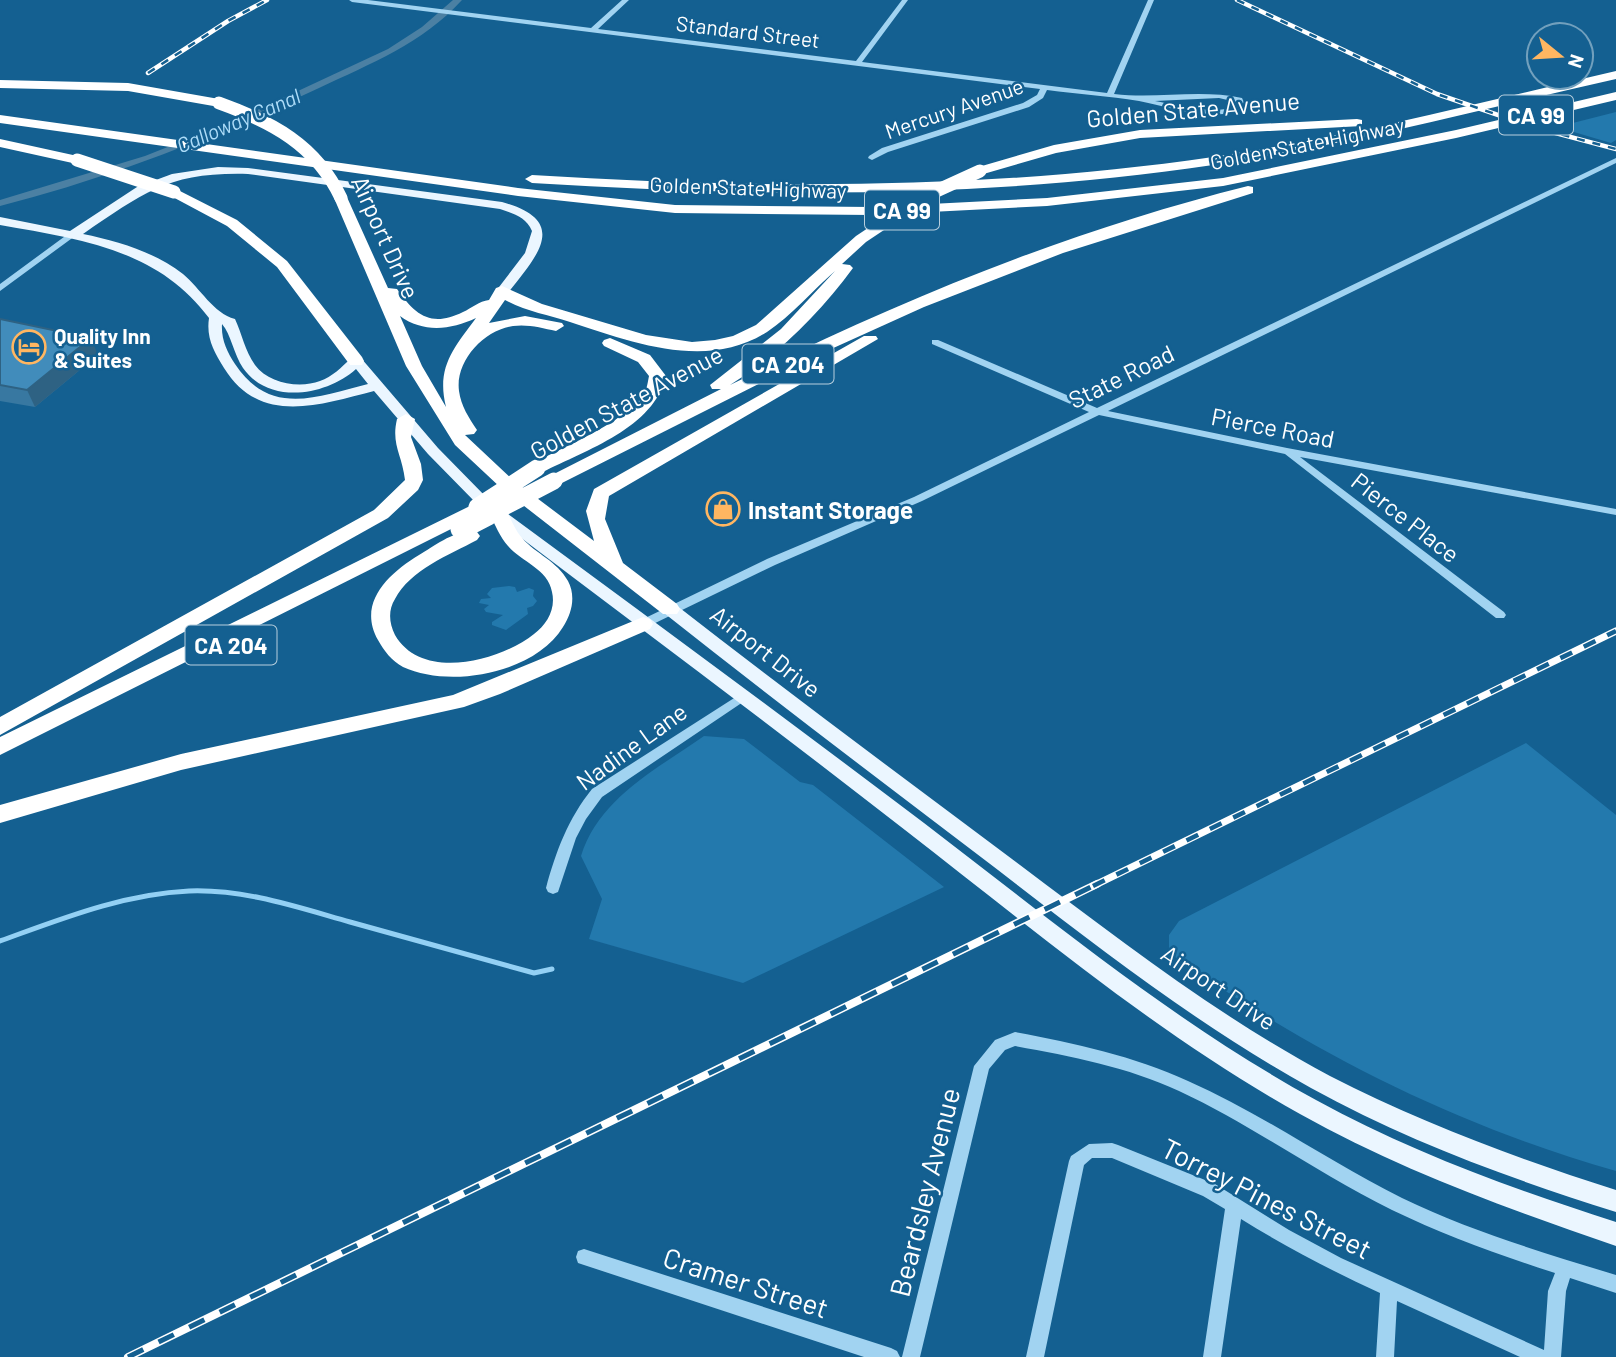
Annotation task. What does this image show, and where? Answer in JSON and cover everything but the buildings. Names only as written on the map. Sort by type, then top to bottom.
[{"type":"highway","name":"Golden State Highway","points":[[0,120],[349,163],[480,175],[658,188],[905,188],[1040,180],[1197,163],[1307,144],[1616,75]]},
{"type":"highway","name":"Airport Drive","points":[[0,84],[128,88],[219,103],[257,117],[297,140],[322,163],[341,198],[414,366],[449,426],[468,449],[516,491],[670,609]]},
{"type":"highway","name":"Golden State Highway","points":[[0,105],[518,192],[675,209],[872,211],[1033,203],[1180,188],[1264,176],[1616,96]]},
{"type":"highway","name":"Golden State Avenue","points":[[545,478],[689,402],[750,364],[797,324],[889,221],[947,185],[979,171],[1054,149],[1140,134],[1425,118]]},
{"type":"highway","name":"Golden State Avenue","points":[[545,478],[870,324],[1043,254],[1233,194],[1456,134]]},
{"type":"highway","name":"Airport Drive","points":[[0,143],[77,160],[174,192],[232,223],[282,264],[356,361]]},
{"type":"highway","points":[[502,291],[531,305],[660,344],[696,347],[721,344],[746,337],[762,328],[861,239],[889,221]]},
{"type":"highway","points":[[367,257],[402,309],[428,322],[447,324],[464,319],[480,310],[502,291]]},
{"type":"highway","points":[[480,459],[451,395],[451,377],[464,343],[502,291]]},
{"type":"highway","points":[[617,566],[594,516],[595,504],[601,494],[889,328],[945,292]]},
{"type":"highway","points":[[455,361],[472,340],[491,326],[532,320],[623,347],[641,356],[654,367],[658,388],[642,409],[545,478],[464,524],[385,597],[380,611],[382,631],[394,649],[410,659],[453,670],[497,664],[538,643],[557,621],[562,609],[562,588],[551,572],[515,542],[499,514]]},
{"type":"highway","points":[[0,727],[381,514],[412,486],[414,480],[412,464],[402,438],[406,419]]},
{"type":"highway","name":"CA 204","points":[[0,747],[464,524]]},
{"type":"highway","name":"CA 204","points":[[0,763],[464,524]]},
{"type":"highway","points":[[0,814],[181,762],[456,702],[493,689],[643,624]]},
{"type":"main road","points":[[72,236],[130,194],[172,177],[204,171],[248,171],[502,206],[524,213],[537,224],[540,237],[532,253],[502,291]]},
{"type":"main road","points":[[0,221],[72,236],[124,251],[166,268],[199,293],[216,318],[230,322],[251,370],[278,386],[320,386],[342,374],[356,361]]},
{"type":"main road","points":[[216,318],[213,331],[222,355],[241,383],[257,395],[282,401],[312,401],[376,386]]},
{"type":"main road","name":"Airport Drive","points":[[356,361],[467,489],[643,624],[850,777],[1142,1002],[1252,1076],[1343,1126],[1438,1170],[1546,1212],[1616,1234]]},
{"type":"main road","name":"Airport Drive","points":[[670,609],[775,692],[1080,921],[1229,1028],[1316,1079],[1404,1123],[1492,1159],[1616,1201]]},
{"type":"street","name":"Standard Street","points":[[352,0],[1110,95],[1219,112],[1235,111],[1243,104],[1227,97],[1139,99]]},
{"type":"street","points":[[593,30],[625,0]]},
{"type":"street","points":[[858,63],[905,0]]},
{"type":"street","points":[[1110,95],[1151,0]]},
{"type":"street","name":"Mercury Avenue","points":[[872,158],[885,150],[1026,105],[1040,96],[1045,87]]},
{"type":"street","name":"State Road","points":[[643,624],[771,562],[918,499],[1616,160]]},
{"type":"street","points":[[0,288],[72,236]]},
{"type":"street","name":"Pierce Road","points":[[935,342],[1095,411],[1286,452],[1616,512]]},
{"type":"street","name":"Pierce Place","points":[[1286,452],[1500,615]]},
{"type":"street","name":"Nadine Lane","points":[[553,888],[569,834],[582,810],[597,793],[742,697]]},
{"type":"street","points":[[1000,1045],[1015,1038],[1039,1043],[1181,1085],[1224,1106],[1318,1163],[1459,1232],[1616,1284]]},
{"type":"street","name":"Beardsley Avenue","points":[[911,1357],[982,1066],[1000,1045]]},
{"type":"street","name":"Torrey Pines Street","points":[[1035,1357],[1077,1161],[1089,1151],[1112,1150],[1209,1190],[1283,1236],[1390,1290],[1540,1357]]},
{"type":"street","points":[[1212,1357],[1234,1207]]},
{"type":"street","name":"Cramer Street","points":[[584,1257],[891,1357]]},
{"type":"street","points":[[1552,1357],[1557,1291],[1565,1268]]},
{"type":"street","points":[[1385,1357],[1390,1290]]},
{"type":"shaded area","points":[[1616,112],[1616,140],[1611,143],[1557,127]]},
{"type":"shaded area","points":[[515,587],[517,592],[529,588],[534,590],[533,596],[537,601],[527,608],[528,614],[506,630],[492,625],[492,622],[503,615],[486,612],[484,609],[489,605],[479,603],[481,599],[491,598],[487,594],[492,588]]},
{"type":"shaded area","points":[[704,736],[744,739],[800,782],[813,785],[944,887],[743,983],[589,939],[602,899],[581,856],[590,836],[615,801],[649,773]]},
{"type":"shaded area","points":[[1526,743],[1616,815],[1616,1171],[1513,1137],[1413,1096],[1364,1072],[1194,972],[1169,949],[1169,935],[1179,921]]},
{"type":"waterway","name":"Calloway Canal","points":[[0,203],[149,158],[241,121],[391,51],[425,29],[458,0]]},
{"type":"waterway","points":[[0,941],[116,902],[164,893],[210,891],[291,905],[534,973],[552,969]]},
{"type":"railway","points":[[148,73],[228,21],[267,0]]},
{"type":"railway","points":[[1237,0],[1437,94],[1533,127],[1616,149]]},
{"type":"railway","points":[[1093,886],[1616,631]]},
{"type":"railway","points":[[128,1357],[1097,884]]},
{"type":"place","name":"Quality Inn & Suites","points":[[29,347]]},
{"type":"place","name":"Instant Storage","points":[[723,509]]}]
